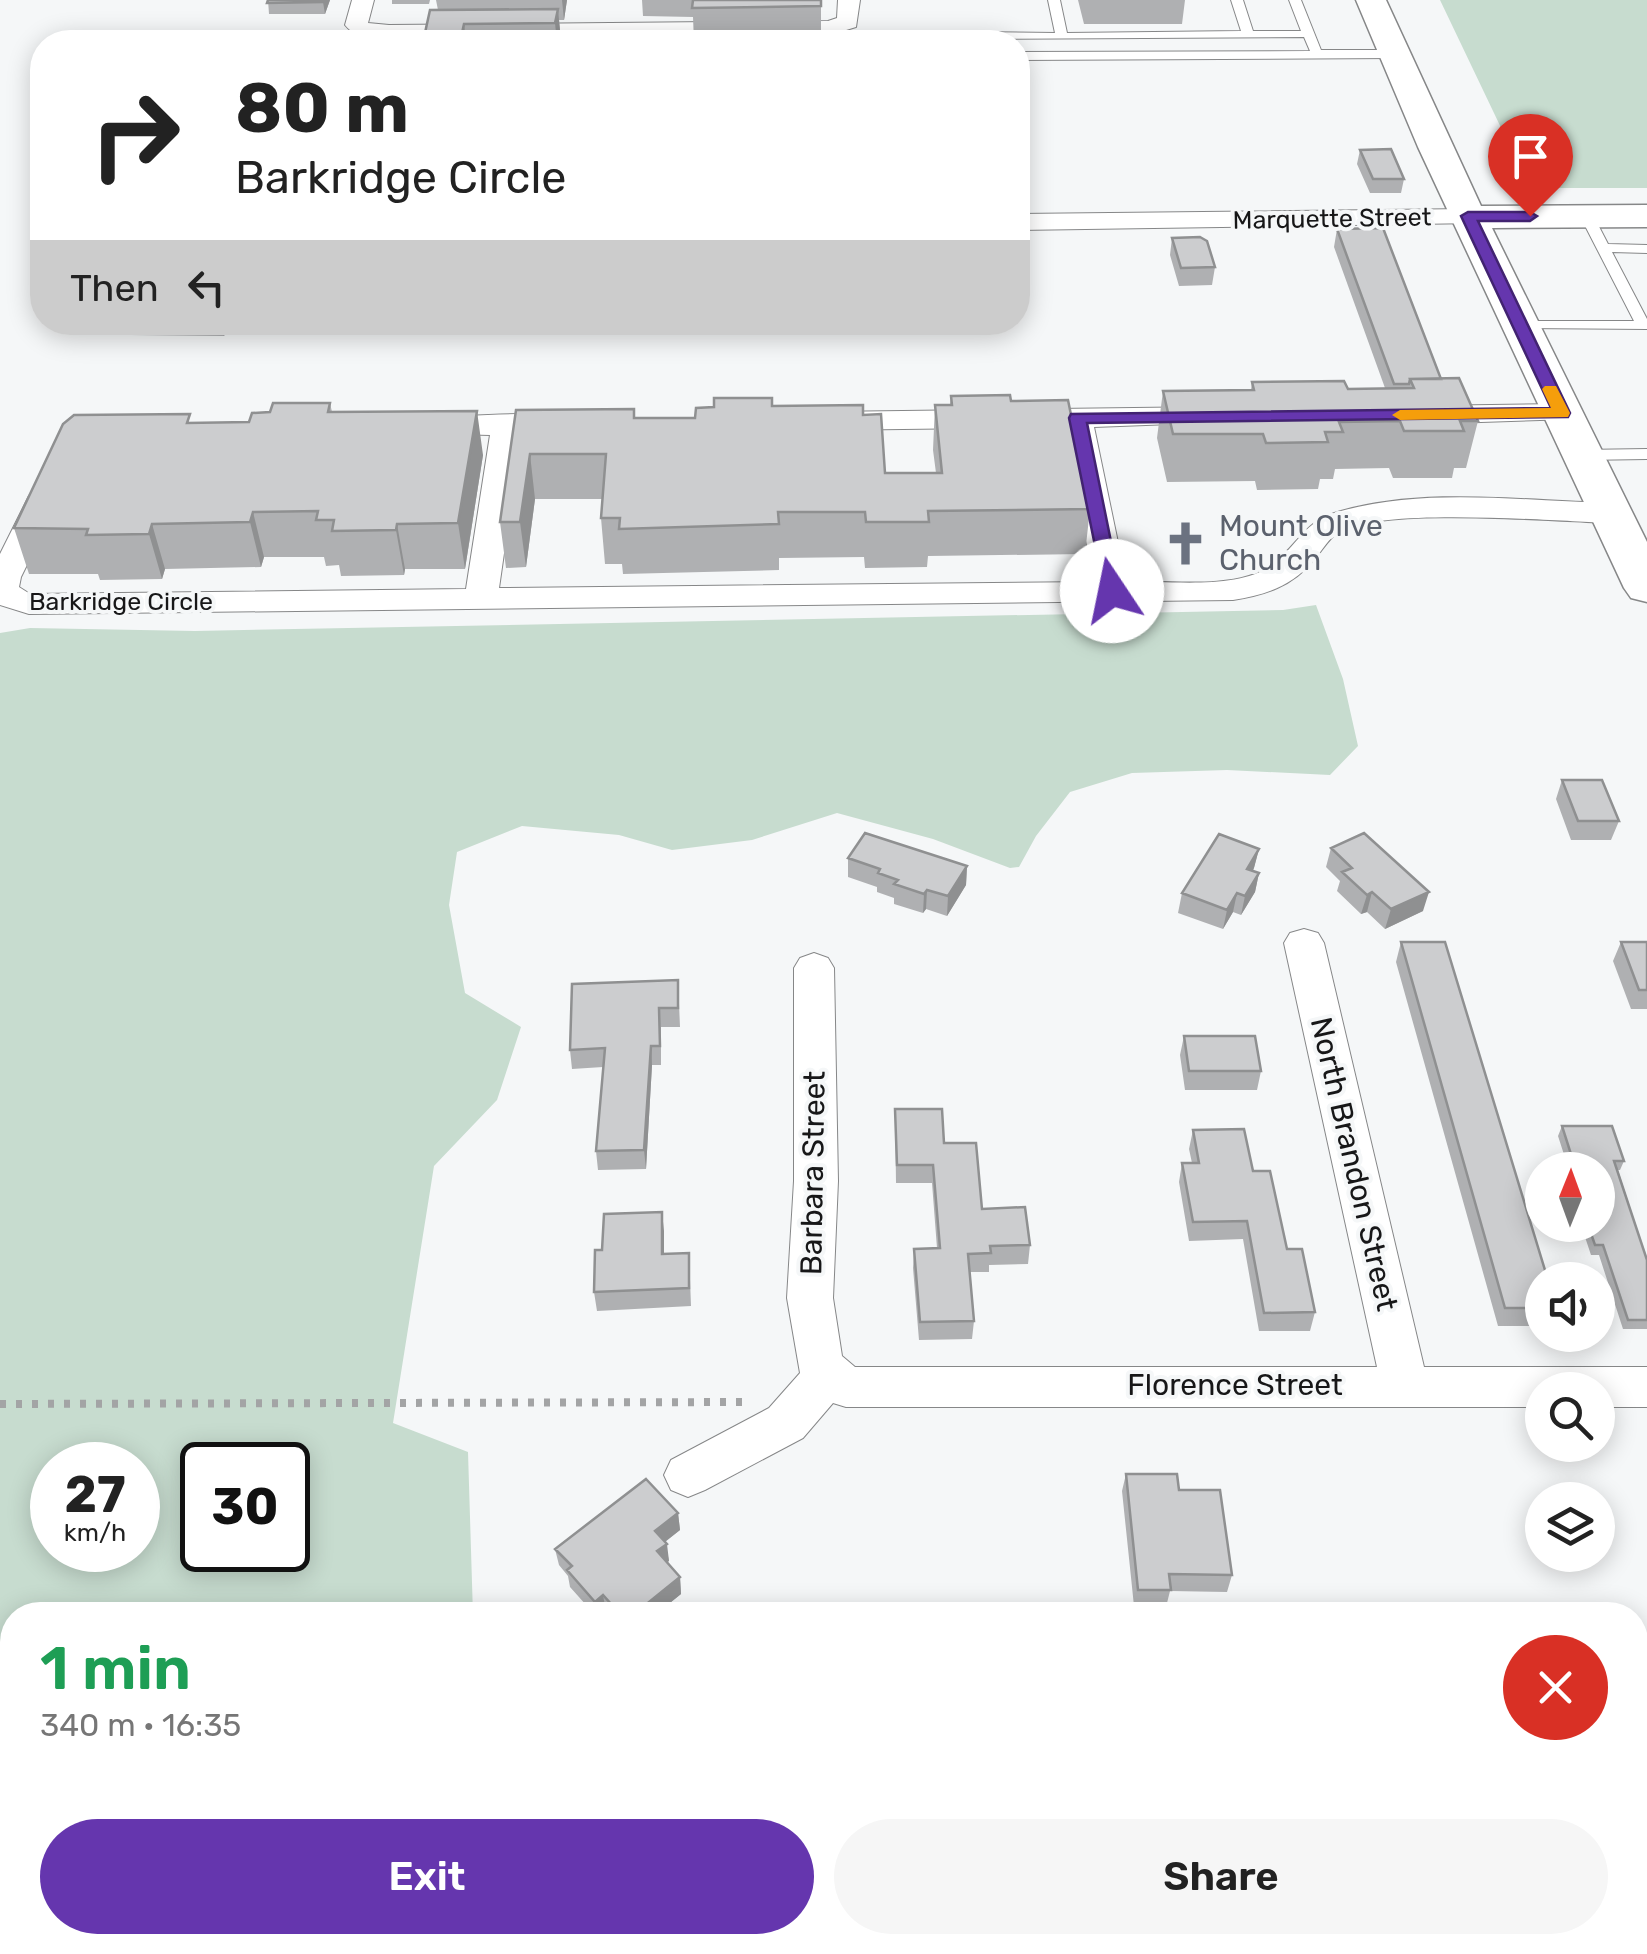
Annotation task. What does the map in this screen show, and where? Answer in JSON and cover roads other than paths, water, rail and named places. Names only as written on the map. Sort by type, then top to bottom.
[{"type":"main road","points":[[1371,0],[1468,216],[1646,584]]},
{"type":"main road","name":"Marquette Street","points":[[1468,216],[1595,232],[1647,216]]},
{"type":"street","points":[[363,0],[356,22],[360,29],[830,28],[849,11]]},
{"type":"street","points":[[601,30],[605,0]]},
{"type":"street","name":"Marquette Street","points":[[1030,222],[1468,216]]},
{"type":"street","points":[[1389,415],[1562,413]]},
{"type":"street","points":[[802,422],[1252,416]]},
{"type":"street","points":[[1078,418],[1112,591]]},
{"type":"street","points":[[389,427],[605,424]]},
{"type":"street","points":[[481,598],[507,426]]},
{"type":"street","name":"Barkridge Circle","points":[[61,462],[5,576],[2,590],[15,600],[30,604],[1256,588],[1288,572],[1324,526],[1351,518],[1410,512],[1610,513]]},
{"type":"street","name":"North Brandon Street","points":[[1304,943],[1405,1385]]},
{"type":"street","name":"Barbara Street","points":[[814,968],[816,1181],[810,1298],[816,1388]]},
{"type":"street","name":"Florence Street","points":[[816,1388],[1647,1387]]},
{"type":"street","points":[[688,1475],[786,1423],[816,1388]]},
{"type":"lane","points":[[1054,0],[1062,36]]},
{"type":"lane","points":[[1237,0],[1248,34]]},
{"type":"lane","points":[[1295,0],[1317,54]]},
{"type":"lane","points":[[1030,36],[1308,34]]},
{"type":"lane","points":[[1030,56],[1394,54]]},
{"type":"lane","points":[[1595,232],[1647,249]]},
{"type":"lane","points":[[1520,325],[1645,325],[1595,232]]},
{"type":"lane","points":[[1582,455],[1647,454]]},
{"type":"place","name":"Mount Olive Church","points":[[1186,543]]}]
